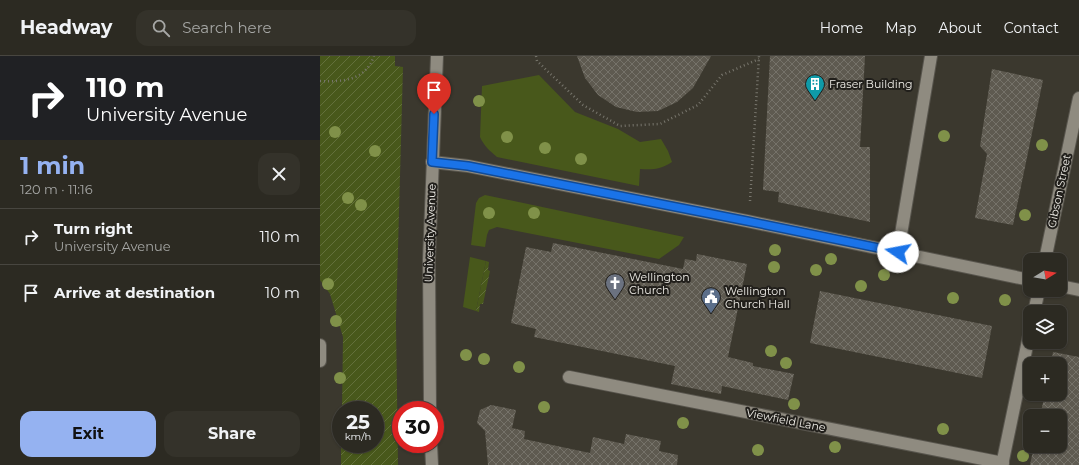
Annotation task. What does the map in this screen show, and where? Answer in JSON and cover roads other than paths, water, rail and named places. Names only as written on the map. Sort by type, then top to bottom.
[{"type":"street","name":"University Avenue","points":[[430,401],[429,260],[437,56]]},
{"type":"street","points":[[898,252],[932,56]]},
{"type":"street","name":"Gibson Street","points":[[1046,253],[1079,98]]},
{"type":"street","points":[[432,162],[468,166],[747,221],[1023,279]]},
{"type":"street","points":[[1067,287],[1079,290]]},
{"type":"street","points":[[320,345],[320,361]]},
{"type":"street","points":[[1003,464],[1026,349]]},
{"type":"street","name":"Viewfield Lane","points":[[569,377],[1003,464]]},
{"type":"street","points":[[431,453],[432,465]]},
{"type":"place","name":"Fraser Building","points":[[815,101]]},
{"type":"place","name":"Wellington Church","points":[[615,300]]},
{"type":"place","name":"Wellington Church Hall","points":[[711,314]]}]
